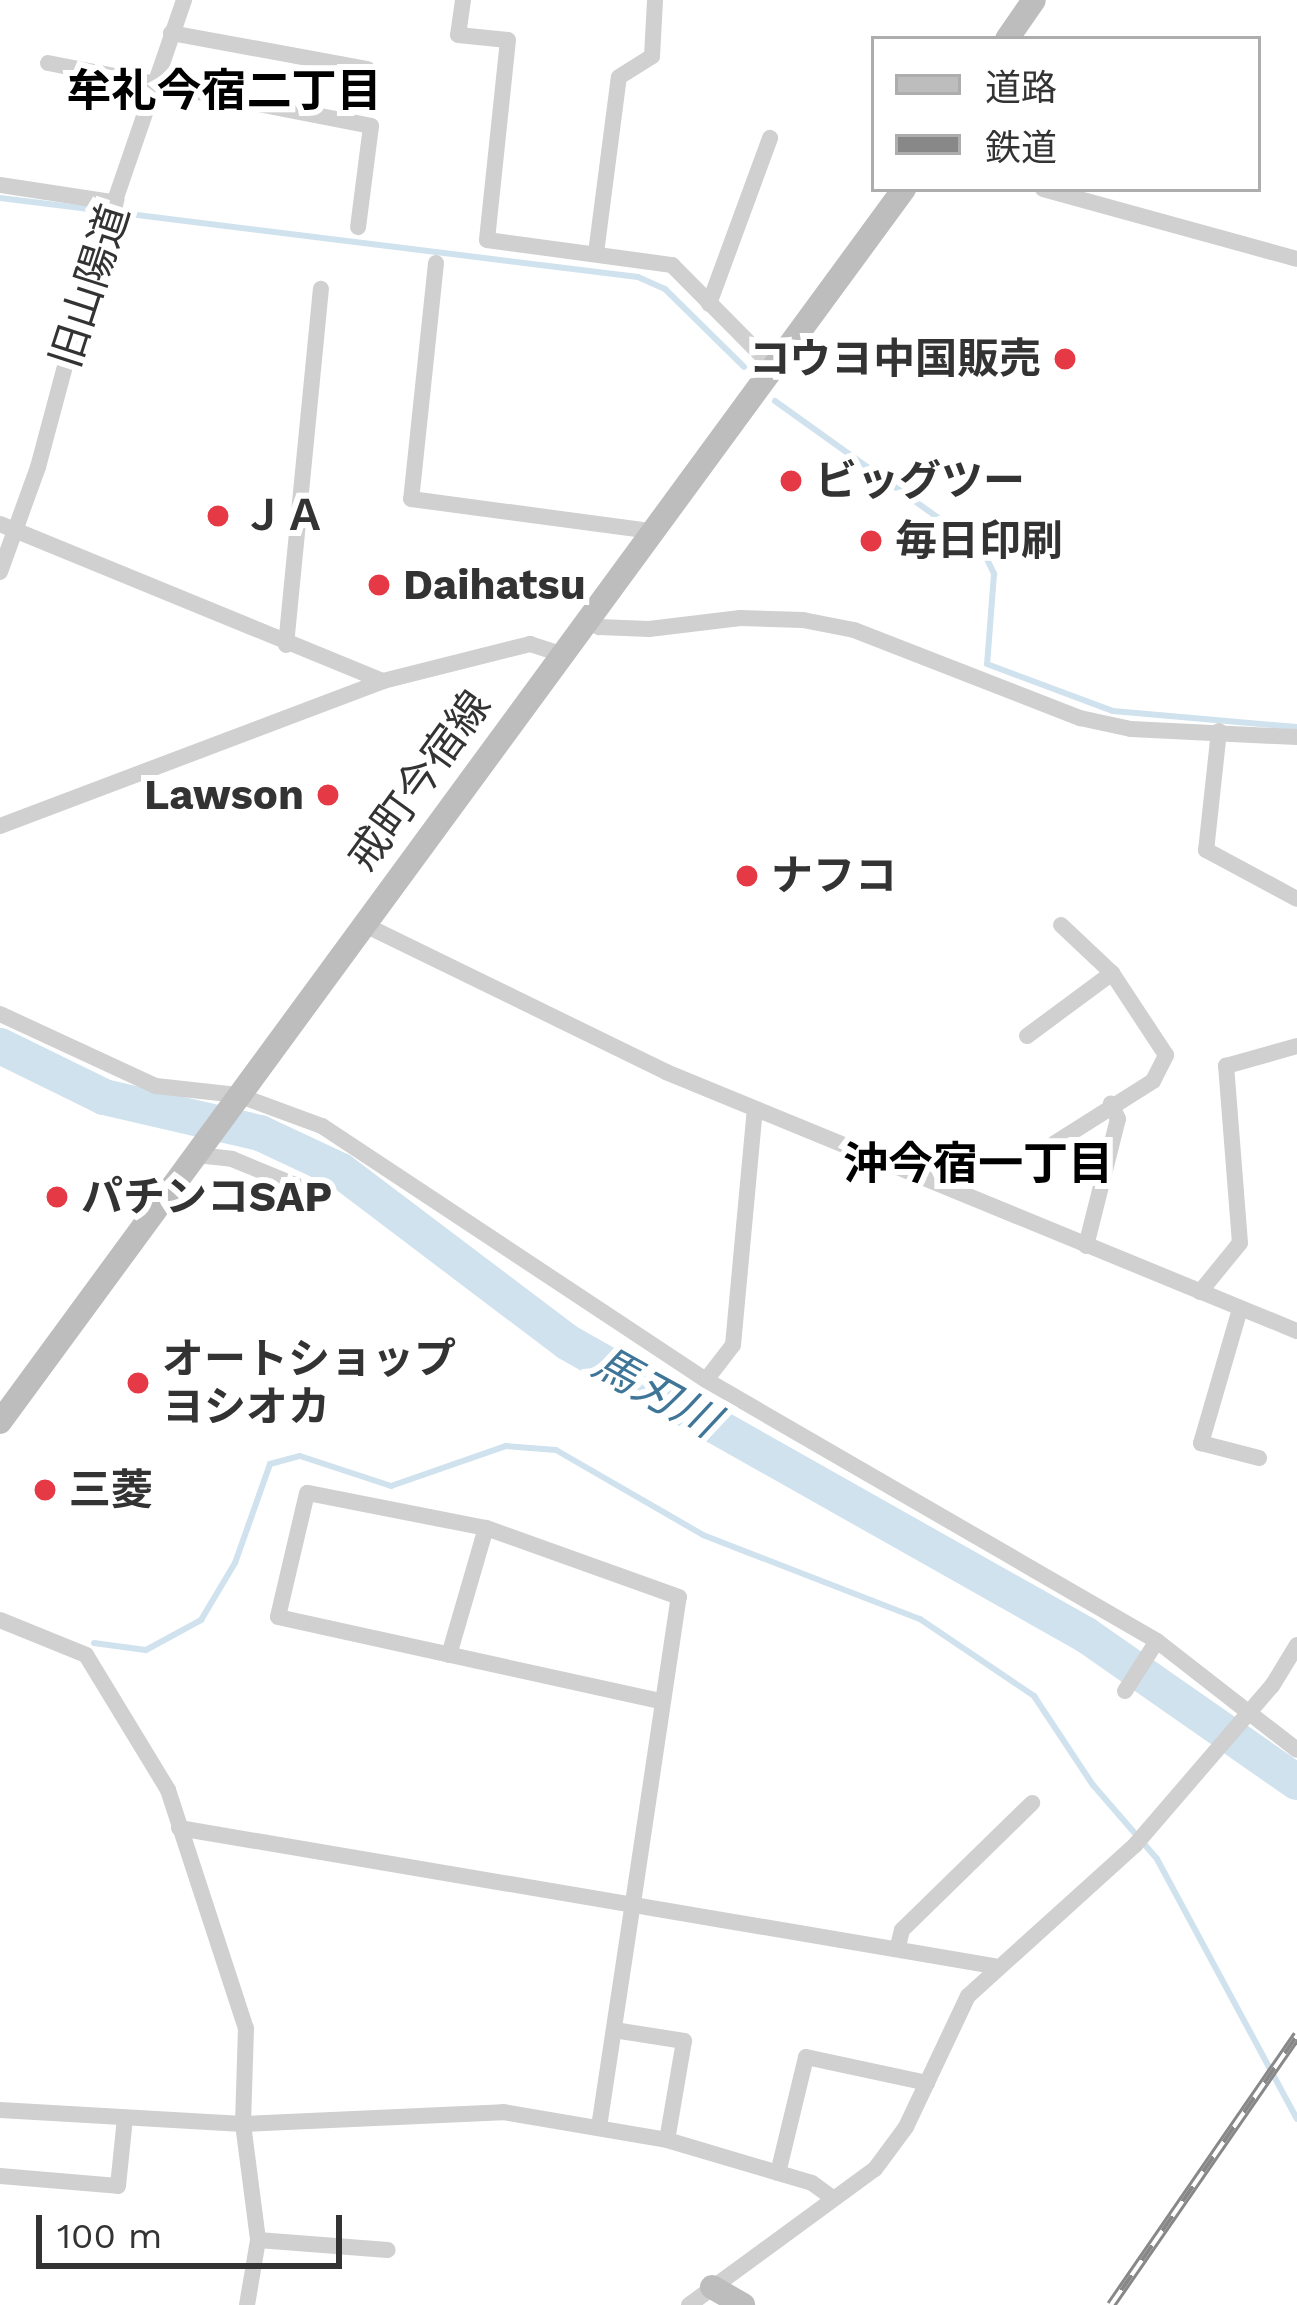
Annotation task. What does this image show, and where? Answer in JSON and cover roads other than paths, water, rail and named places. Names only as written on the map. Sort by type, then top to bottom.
[{"type":"street","name":"旧山陽道","points":[[0,572],[7,526],[184,0]]},
{"type":"street","points":[[463,0],[458,35],[508,40],[487,240],[672,265],[772,366]]},
{"type":"street","points":[[596,253],[619,77],[652,56],[655,0]]},
{"type":"street","points":[[1009,36],[1034,0]]},
{"type":"street","points":[[171,33],[368,69]]},
{"type":"street","points":[[48,63],[371,126],[358,227]]},
{"type":"street","points":[[710,304],[770,138]]},
{"type":"street","points":[[0,185],[118,203]]},
{"type":"street","name":"戒町今宿線","points":[[0,1421],[902,192]]},
{"type":"street","points":[[1054,192],[1297,260]]},
{"type":"street","points":[[436,262],[411,500],[650,531]]},
{"type":"street","points":[[286,645],[321,289]]},
{"type":"street","points":[[7,526],[383,682]]},
{"type":"street","points":[[586,619],[599,627],[650,629],[740,618],[803,620],[854,630],[1080,718],[1297,737]]},
{"type":"street","points":[[0,826],[383,682],[530,644],[548,644],[560,654]]},
{"type":"street","points":[[1219,731],[1206,850],[1297,899]]},
{"type":"street","points":[[363,924],[755,1110],[1297,1331]]},
{"type":"street","points":[[1055,1143],[1153,1081],[1166,1055],[1112,973],[1060,925]]},
{"type":"street","points":[[1027,1036],[1112,973]]},
{"type":"street","points":[[0,1014],[156,1086],[235,1100],[322,1126],[706,1381],[1154,1646],[1297,1750]]},
{"type":"street","points":[[1200,1292],[1240,1243],[1226,1066],[1297,1046]]},
{"type":"street","points":[[1086,1246],[1118,1119],[1111,1104]]},
{"type":"street","points":[[706,1381],[733,1345],[755,1110]]},
{"type":"street","points":[[199,1150],[322,1196]]},
{"type":"street","points":[[1240,1309],[1201,1443],[1259,1457]]},
{"type":"street","points":[[599,2127],[679,1597],[486,1528],[307,1493],[278,1617],[663,1702]]},
{"type":"street","points":[[449,1655],[486,1528]]},
{"type":"street","points":[[0,1620],[86,1654],[150,1756],[179,1828],[246,2028],[243,2124],[258,2240],[247,2305]]},
{"type":"street","points":[[688,2305],[875,2169],[927,2083],[968,1996],[994,1966],[1136,1845],[1248,1716],[1297,1645]]},
{"type":"street","points":[[1126,1689],[1154,1646]]},
{"type":"street","points":[[898,1946],[902,1930],[1032,1803]]},
{"type":"street","points":[[179,1828],[898,1946],[994,1966]]},
{"type":"street","points":[[614,2030],[684,2041],[667,2140]]},
{"type":"street","points":[[778,2173],[806,2057],[927,2083]]},
{"type":"street","points":[[0,2110],[243,2124],[503,2112],[667,2140],[778,2173],[831,2197]]},
{"type":"street","points":[[0,2176],[118,2186],[125,2118]]},
{"type":"street","points":[[258,2240],[388,2250]]},
{"type":"street","points":[[712,2287],[743,2305]]},
{"type":"waterway","points":[[0,198],[638,277],[665,289],[744,367]]},
{"type":"waterway","points":[[775,401],[982,549],[994,574],[987,664],[1113,711],[1297,727]]},
{"type":"waterway","name":"馬刃川","points":[[0,1046],[104,1097],[260,1133],[341,1171],[567,1342],[1086,1635],[1297,1782]]},
{"type":"waterway","points":[[94,1643],[146,1650],[201,1620],[235,1563],[270,1464],[300,1456],[391,1486],[506,1446],[556,1450],[703,1535],[920,1619],[1034,1696],[1093,1785],[1157,1859],[1297,2119]]},
{"type":"railway","points":[[1111,2305],[1297,2035]]},
{"type":"place","name":"コウヨ中国販売","points":[[1065,359]]},
{"type":"place","name":"ビッグツー","points":[[791,481]]},
{"type":"place","name":"ＪＡ","points":[[218,516]]},
{"type":"place","name":"毎日印刷","points":[[871,541]]},
{"type":"place","name":"Daihatsu","points":[[379,585]]},
{"type":"place","name":"Lawson","points":[[328,795]]},
{"type":"place","name":"ナフコ","points":[[747,876]]},
{"type":"place","name":"パチンコSAP","points":[[57,1197]]},
{"type":"place","name":"オートショップ ヨシオカ","points":[[138,1383]]},
{"type":"place","name":"三菱","points":[[45,1490]]},
{"type":"district","name":"牟礼今宿二丁目","points":[[224,91]]},
{"type":"district","name":"沖今宿一丁目","points":[[978,1164]]}]
